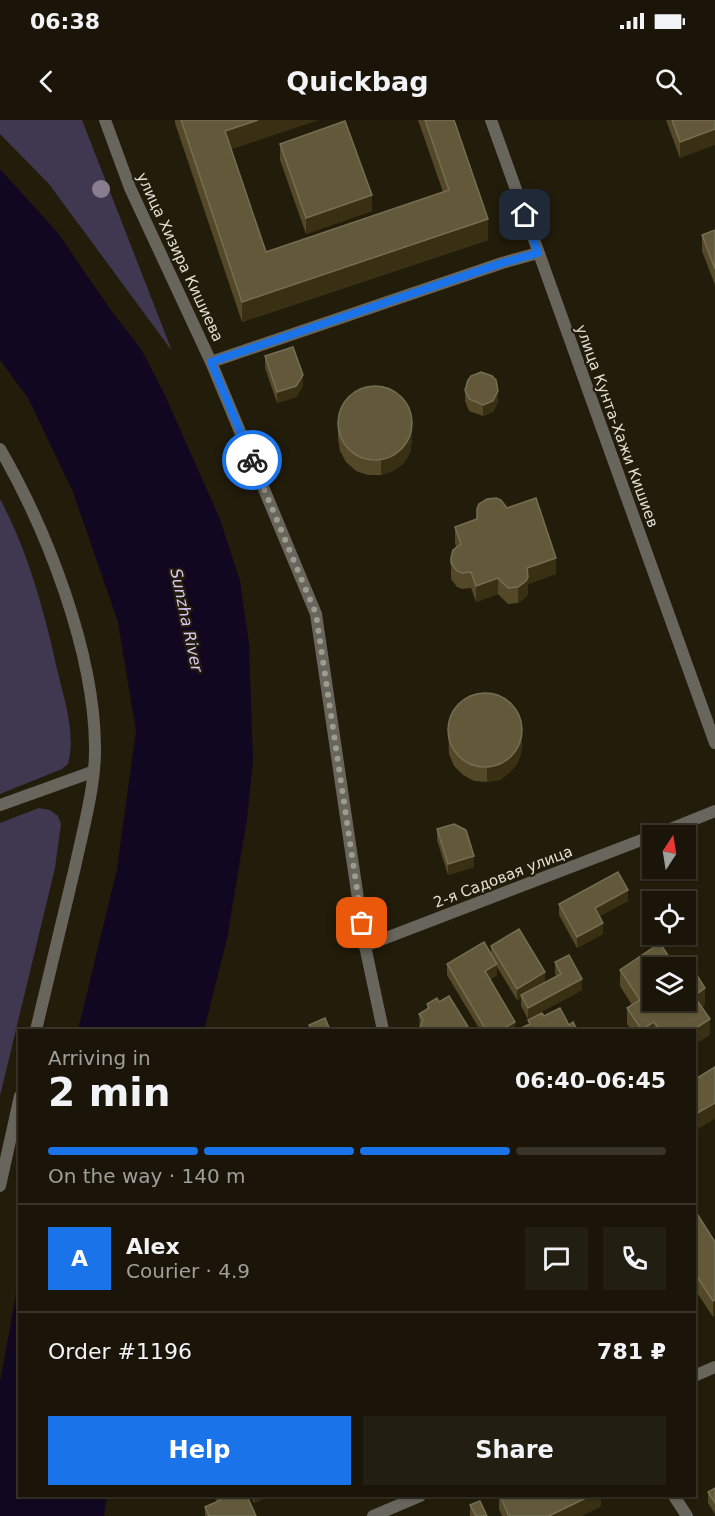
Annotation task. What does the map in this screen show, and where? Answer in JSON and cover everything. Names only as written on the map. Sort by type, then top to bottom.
[{"type":"street","name":"улица Хизира Кишиева","points":[[105,120],[130,188],[211,362],[316,614],[365,946],[383,1029]]},
{"type":"street","name":"улица Кунта-Хажи Кишиев","points":[[491,120],[715,743]]},
{"type":"street","points":[[211,362],[502,263],[538,253]]},
{"type":"street","points":[[0,449],[22,488],[44,537],[79,642],[92,697],[95,747],[88,812],[36,1029]]},
{"type":"street","points":[[0,806],[92,772]]},
{"type":"street","name":"2-я Садовая улица","points":[[680,825],[715,811]]},
{"type":"street","name":"2-я Садовая улица","points":[[365,946],[642,840]]},
{"type":"street","points":[[0,1186],[18,1105]]},
{"type":"street","points":[[696,1375],[715,1367]]},
{"type":"street","points":[[373,1516],[418,1497]]},
{"type":"street","points":[[675,1497],[687,1516]]},
{"type":"shaded area","points":[[0,120],[82,120],[172,351],[49,184],[0,134]]},
{"type":"shaded area","points":[[0,499],[28,562],[42,606],[66,707],[71,742],[68,764],[62,769],[0,794]]},
{"type":"shaded area","points":[[39,808],[50,810],[58,816],[61,824],[55,868],[0,1096],[0,823]]},
{"type":"water","name":"Sunzha River","points":[[0,169],[58,233],[110,309],[141,349],[163,391],[220,519],[240,581],[249,644],[253,761],[247,819],[227,939],[204,1029],[78,1029],[117,869],[136,731],[118,622],[73,492],[28,398],[0,360]]},
{"type":"water","points":[[18,1283],[18,1497],[107,1497],[104,1516],[0,1516],[0,1382]]},
{"type":"building","points":[[181,120],[258,120],[225,131],[266,252],[449,190],[425,120],[454,120],[488,219],[242,302]]},
{"type":"building","points":[[672,120],[715,120],[715,129],[680,142]]},
{"type":"building","points":[[345,121],[372,195],[306,218],[280,144]]},
{"type":"building","points":[[715,230],[715,269],[702,235]]},
{"type":"building","points":[[293,347],[303,375],[296,386],[277,392],[265,356]]},
{"type":"building","points":[[481,372],[496,380],[498,391],[493,401],[483,405],[469,399],[465,390],[471,376]]},
{"type":"building","points":[[375,386],[389,389],[401,397],[409,409],[412,423],[409,437],[401,449],[389,457],[375,460],[361,457],[349,449],[341,437],[338,423],[341,409],[349,397],[361,389]]},
{"type":"building","points":[[536,498],[556,558],[527,568],[528,577],[518,587],[508,588],[498,578],[476,586],[471,572],[457,571],[451,563],[453,550],[461,544],[455,527],[477,519],[479,504],[487,499],[501,500],[507,508]]},
{"type":"building","points":[[485,693],[499,696],[511,704],[519,716],[522,730],[519,744],[511,756],[499,764],[485,767],[471,764],[459,756],[451,744],[448,730],[451,716],[459,704],[471,696]]},
{"type":"building","points":[[454,824],[466,830],[474,856],[448,864],[437,829]]},
{"type":"building","points":[[618,872],[628,890],[595,908],[603,923],[577,937],[559,904]]},
{"type":"building","points":[[519,929],[545,972],[517,989],[491,946]]},
{"type":"building","points":[[484,942],[497,964],[485,971],[515,1022],[503,1029],[485,1029],[447,964]]},
{"type":"building","points":[[657,945],[661,945],[669,957],[642,957],[642,1011],[696,1011],[696,999],[710,1019],[695,1029],[659,1029],[654,1022],[641,1029],[627,1008],[640,1000],[620,970]]},
{"type":"building","points":[[569,955],[582,979],[528,1008],[521,995],[561,974],[555,962]]},
{"type":"building","points":[[696,974],[705,988],[696,995]]},
{"type":"building","points":[[449,996],[469,1029],[422,1029],[420,1027],[423,1020],[419,1014],[429,1008],[427,1004],[437,998],[439,1002]]},
{"type":"building","points":[[560,1008],[569,1025],[573,1022],[576,1029],[519,1029],[530,1024],[528,1020],[542,1013],[544,1016]]},
{"type":"building","points":[[325,1018],[330,1029],[311,1029],[309,1025]]},
{"type":"building","points":[[715,1067],[715,1103],[696,1114],[696,1079]]},
{"type":"building","points":[[696,1212],[715,1242],[715,1300],[713,1301],[696,1275]]},
{"type":"building","points":[[715,1488],[715,1503],[708,1492]]},
{"type":"building","points":[[220,1497],[247,1497],[256,1516],[209,1516],[205,1507],[221,1500]]},
{"type":"building","points":[[500,1497],[588,1497],[549,1516],[509,1516]]},
{"type":"building","points":[[480,1501],[487,1516],[476,1516],[470,1505]]},
{"type":"way so far","points":[[252,460],[316,614],[362,923]]},
{"type":"route","points":[[252,460],[211,362],[502,263],[538,253],[525,215]]}]
